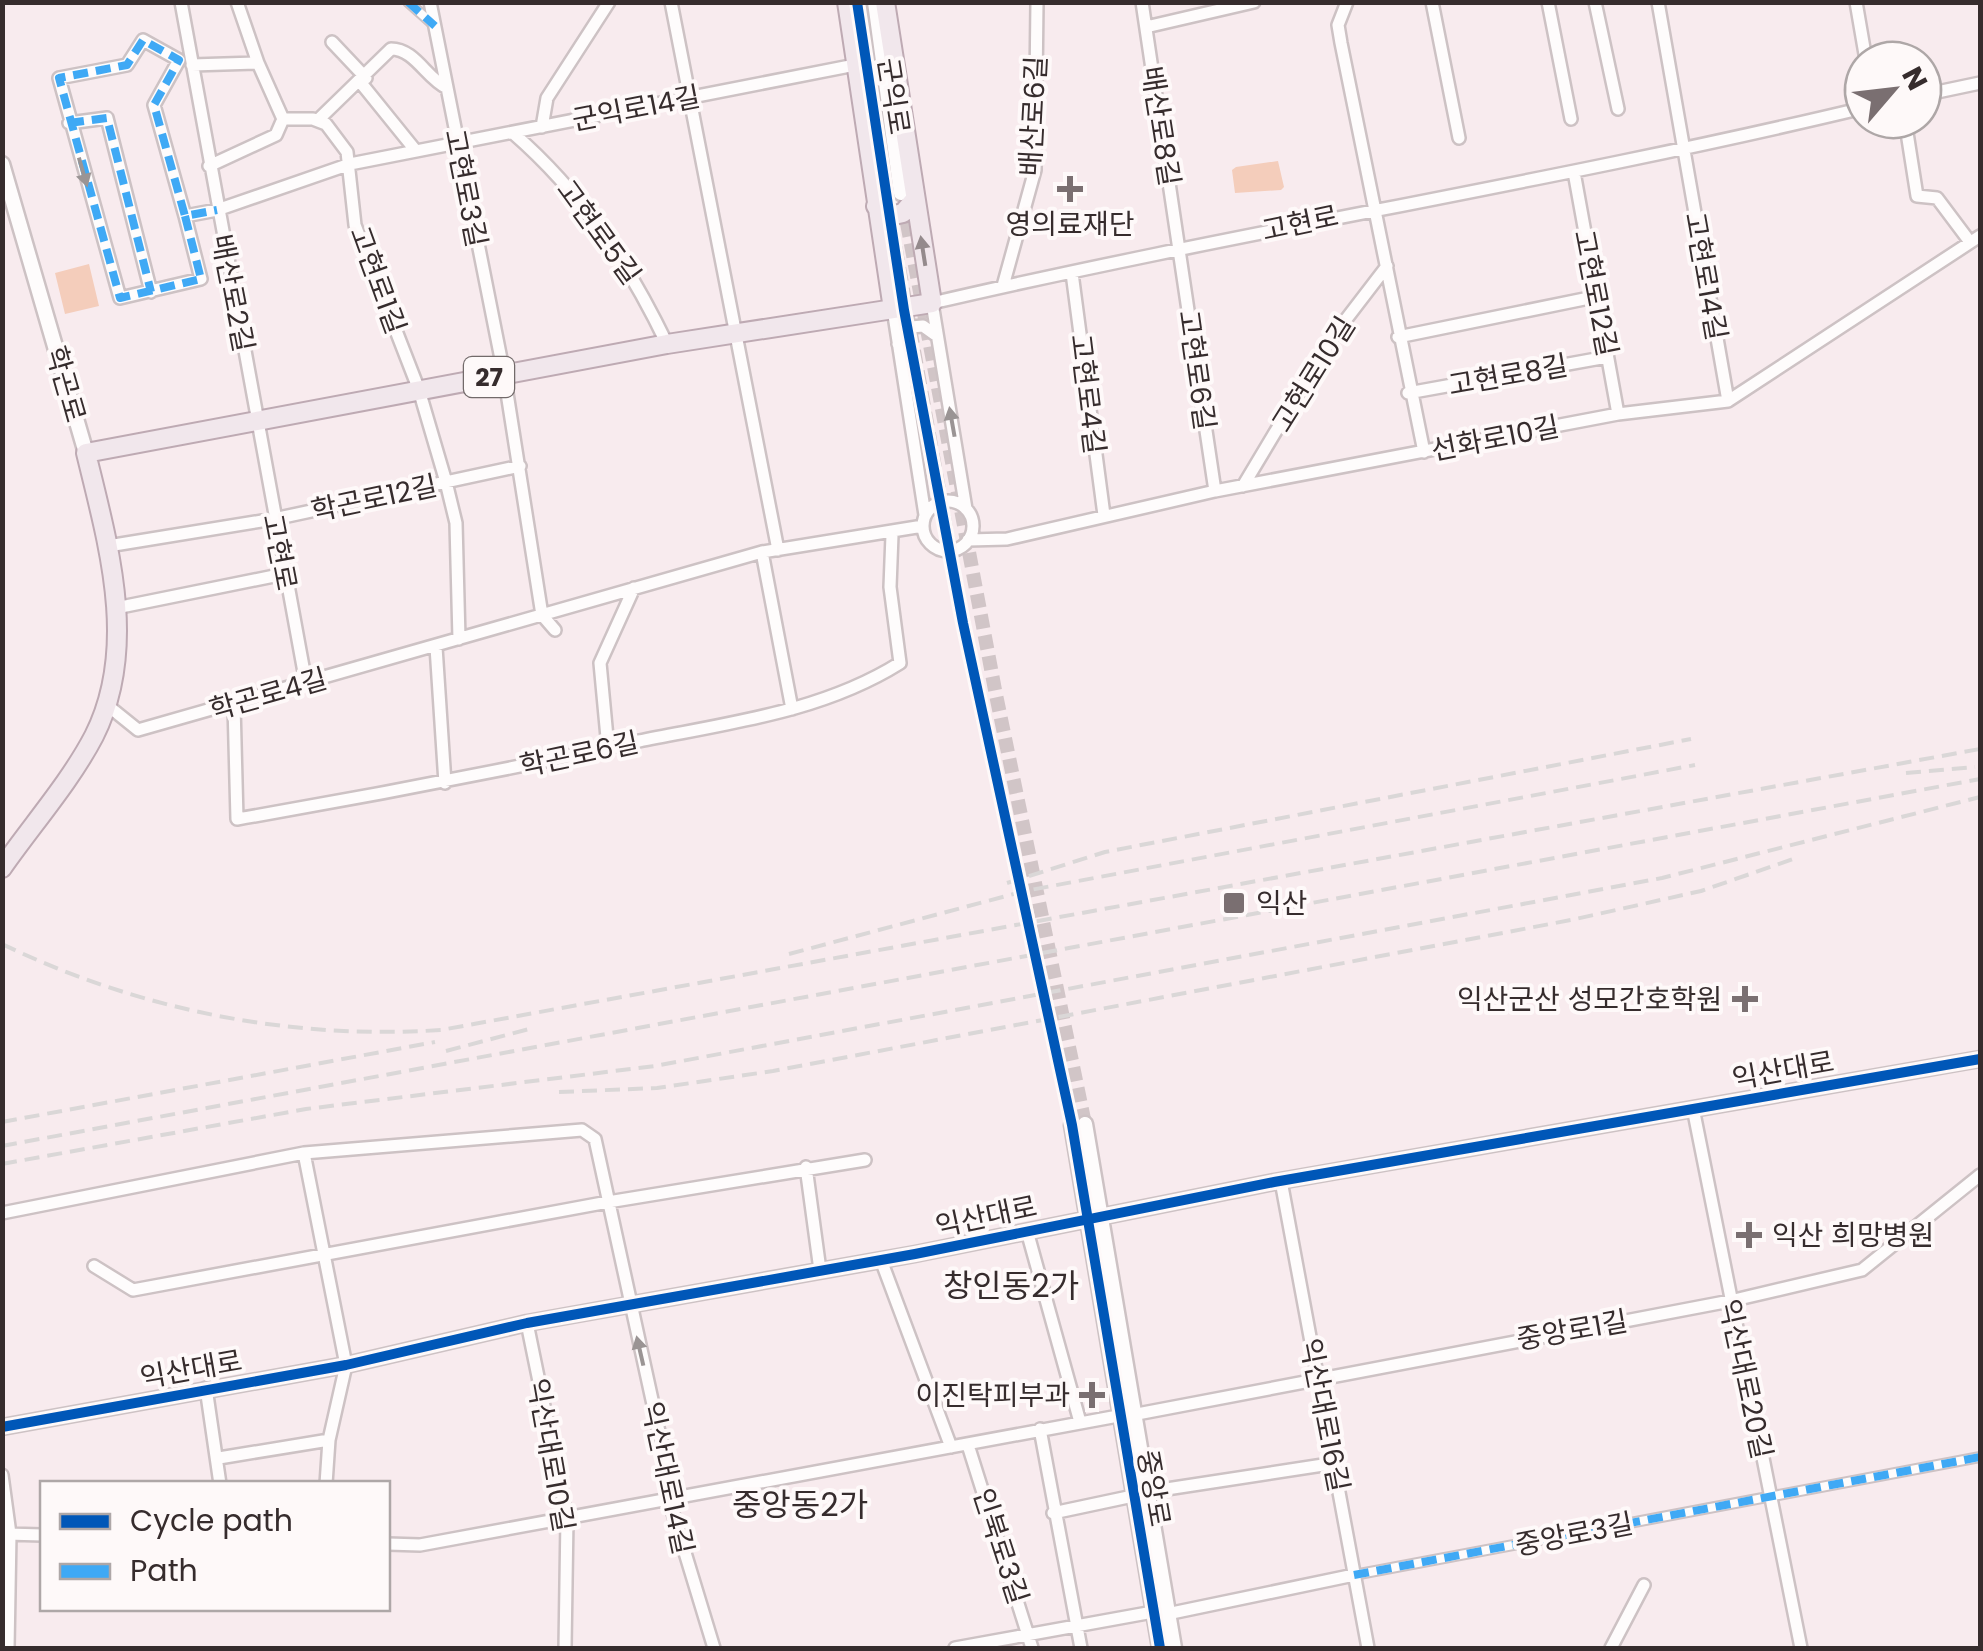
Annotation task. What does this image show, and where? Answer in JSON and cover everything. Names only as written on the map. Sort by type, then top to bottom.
[{"type":"main road","points":[[847,2],[856,65],[895,198],[932,303]]},
{"type":"main road","points":[[885,2],[895,198],[893,309]]},
{"type":"main road","name":"고현로","points":[[86,453],[667,344],[932,303]]},
{"type":"main road","name":"학곤로","points":[[2,868],[93,738],[116,668],[116,608],[108,546],[86,453]]},
{"type":"street","name":"배산로2길","points":[[181,2],[257,420]]},
{"type":"street","points":[[209,166],[276,134],[282,119],[236,2]]},
{"type":"street","points":[[408,2],[435,26]]},
{"type":"street","points":[[542,127],[547,98],[609,2]]},
{"type":"street","points":[[671,2],[778,550]]},
{"type":"street","name":"군익로","points":[[857,2],[895,198]]},
{"type":"street","name":"군익로","points":[[875,2],[895,198]]},
{"type":"street","name":"배산로6길","points":[[1003,286],[1035,170],[1037,2]]},
{"type":"street","name":"배산로8길","points":[[1142,2],[1180,249]]},
{"type":"street","points":[[1146,27],[1254,2]]},
{"type":"street","name":"고현로8길","points":[[1347,2],[1338,25],[1376,207],[1408,392],[1424,452]]},
{"type":"street","points":[[1432,2],[1460,138]]},
{"type":"street","points":[[1548,2],[1570,119]]},
{"type":"street","points":[[1596,2],[1618,109]]},
{"type":"street","name":"고현로14길","points":[[1658,2],[1728,400]]},
{"type":"street","points":[[1856,2],[1863,40]]},
{"type":"street","name":"고현로3길","points":[[433,3],[456,142],[504,374]]},
{"type":"street","points":[[143,40],[178,60],[154,105],[201,279],[120,298],[69,123],[59,78],[127,65],[143,40]]},
{"type":"street","points":[[332,42],[416,151]]},
{"type":"street","points":[[318,120],[391,49],[410,55],[433,82],[448,88]]},
{"type":"street","points":[[192,66],[258,63]]},
{"type":"street","name":"군익로14길","points":[[184,216],[217,210],[350,164],[856,65]]},
{"type":"street","points":[[1943,92],[1980,84]]},
{"type":"street","name":"고현로","points":[[932,303],[1376,207],[1684,151],[1843,113]]},
{"type":"street","points":[[69,123],[107,118],[151,292]]},
{"type":"street","points":[[282,119],[318,120],[336,135],[350,164]]},
{"type":"street","name":"고현로5길","points":[[514,134],[550,164],[591,214],[633,272],[667,344]]},
{"type":"street","points":[[1908,140],[1917,196],[1937,198],[1975,239]]},
{"type":"street","name":"학곤로","points":[[2,164],[86,453]]},
{"type":"street","name":"고현로1길","points":[[350,164],[354,224],[418,390]]},
{"type":"street","name":"고현로12길","points":[[1574,172],[1618,414]]},
{"type":"street","name":"선화로10길","points":[[968,540],[1007,539],[1215,490],[1618,414],[1728,400],[1975,239]]},
{"type":"street","name":"고현로6길","points":[[1180,249],[1215,490]]},
{"type":"street","name":"고현로10길","points":[[1243,486],[1331,339],[1387,266]]},
{"type":"street","name":"고현로4길","points":[[1072,273],[1104,515]]},
{"type":"street","points":[[1398,336],[1594,296]]},
{"type":"street","points":[[893,309],[927,539],[938,549],[955,550],[968,540],[972,524],[966,510],[932,303]]},
{"type":"street","points":[[898,344],[911,327],[923,326],[937,336]]},
{"type":"street","name":"고현로8길","points":[[1408,392],[1607,357]]},
{"type":"street","points":[[504,374],[542,615],[555,630]]},
{"type":"street","points":[[418,390],[456,523],[460,638]]},
{"type":"street","name":"고현로","points":[[257,420],[306,683]]},
{"type":"street","name":"학곤로12길","points":[[108,546],[274,520],[520,466]]},
{"type":"street","points":[[924,520],[944,501],[966,510]]},
{"type":"street","name":"학곤로4길","points":[[106,704],[138,730],[762,552],[892,534],[924,520]]},
{"type":"street","name":"학곤로6길","points":[[234,705],[236,820],[446,782],[792,709],[848,690],[900,663],[890,587],[892,534]]},
{"type":"street","points":[[762,552],[792,709]]},
{"type":"street","points":[[116,608],[284,574]]},
{"type":"street","points":[[608,748],[600,663],[634,588]]},
{"type":"street","points":[[436,647],[446,782]]},
{"type":"street","name":"익산대로","points":[[2,1427],[346,1365],[527,1323],[881,1260],[1281,1181],[1980,1059]]},
{"type":"street","name":"익산대로20길","points":[[1693,1108],[1801,1648]]},
{"type":"street","name":"중앙로","points":[[1125,1415],[1100,1215],[1078,1125],[1084,1218],[1140,1494],[1160,1612],[1160,1648]]},
{"type":"street","name":"익산대로14길","points":[[2,1213],[304,1153],[582,1130],[595,1139],[668,1473],[669,1500],[714,1648]]},
{"type":"street","points":[[304,1153],[346,1365],[328,1440],[326,1481]]},
{"type":"street","points":[[94,1266],[134,1290],[608,1202],[866,1160]]},
{"type":"street","points":[[806,1168],[820,1270]]},
{"type":"street","name":"중앙로1길","points":[[1125,1415],[1730,1301],[1862,1270],[1980,1175]]},
{"type":"street","name":"익산대로16길","points":[[1281,1181],[1368,1648]]},
{"type":"street","name":"익산대로","points":[[1027,1231],[1080,1422]]},
{"type":"street","points":[[881,1260],[951,1447]]},
{"type":"street","name":"익산대로10길","points":[[527,1323],[567,1518],[564,1648]]},
{"type":"street","name":"익산대로","points":[[206,1388],[220,1481]]},
{"type":"street","name":"중앙로","points":[[390,1544],[420,1545],[1125,1415]]},
{"type":"street","points":[[1040,1429],[1081,1648]]},
{"type":"street","points":[[219,1458],[328,1440]]},
{"type":"street","name":"인북로3길","points":[[968,1445],[1032,1648]]},
{"type":"street","name":"중앙로3길","points":[[1160,1612],[1980,1456]]},
{"type":"street","name":"중앙로","points":[[1053,1512],[1336,1462]]},
{"type":"street","points":[[2,1475],[8,1648]]},
{"type":"street","points":[[6,1534],[40,1535]]},
{"type":"street","points":[[1611,1648],[1644,1585]]},
{"type":"street","points":[[956,1648],[1160,1612]]},
{"type":"street","name":"중앙로","points":[[1160,1612],[1174,1648]]},
{"type":"shaded area","points":[[1278,161],[1284,187],[1281,190],[1235,193],[1232,170],[1236,167]]},
{"type":"shaded area","points":[[89,264],[99,306],[65,314],[55,273]]},
{"type":"tunnel","points":[[903,202],[995,690],[1085,1124]]},
{"type":"tunnel","points":[[888,206],[963,623],[1072,1125]]},
{"type":"railway","points":[[1007,883],[1105,852],[1691,739]]},
{"type":"railway","points":[[2,944],[107,987],[216,1016],[328,1030],[441,1030],[1980,749]]},
{"type":"railway","points":[[789,954],[1025,891],[1695,765]]},
{"type":"railway","points":[[1906,773],[1975,767]]},
{"type":"railway","points":[[2,1146],[1980,779]]},
{"type":"railway","points":[[2,1164],[306,1109],[655,1066],[1662,878],[1980,797]]},
{"type":"railway","points":[[559,1092],[657,1088],[773,1071],[1571,920],[1701,891],[1799,857]]},
{"type":"railway","points":[[446,1051],[533,1028]]},
{"type":"railway","points":[[2,1122],[435,1042]]},
{"type":"marked path","points":[[408,2],[435,26]]},
{"type":"marked path","points":[[185,216],[201,279],[120,298],[59,78],[127,65],[143,40],[179,60],[154,105],[185,216],[217,210]]},
{"type":"marked path","points":[[69,123],[107,118],[151,292]]},
{"type":"marked path","points":[[1354,1575],[1980,1457]]},
{"type":"cycle path","points":[[857,2],[904,310],[963,623],[1072,1125],[1160,1648]]},
{"type":"cycle path","points":[[2,1427],[346,1365],[527,1323],[915,1254],[1274,1182],[1980,1059]]},
{"type":"place","name":"영의료재단","points":[[1070,189]]},
{"type":"place","name":"익산","points":[[1234,903]]},
{"type":"place","name":"익산군산 성모간호학원","points":[[1745,999]]},
{"type":"place","name":"익산 희망병원","points":[[1749,1235]]},
{"type":"place","name":"이진탁피부과","points":[[1092,1395]]},
{"type":"district","name":"창인동2가","points":[[1011,1286]]},
{"type":"district","name":"중앙동2가","points":[[800,1505]]}]
